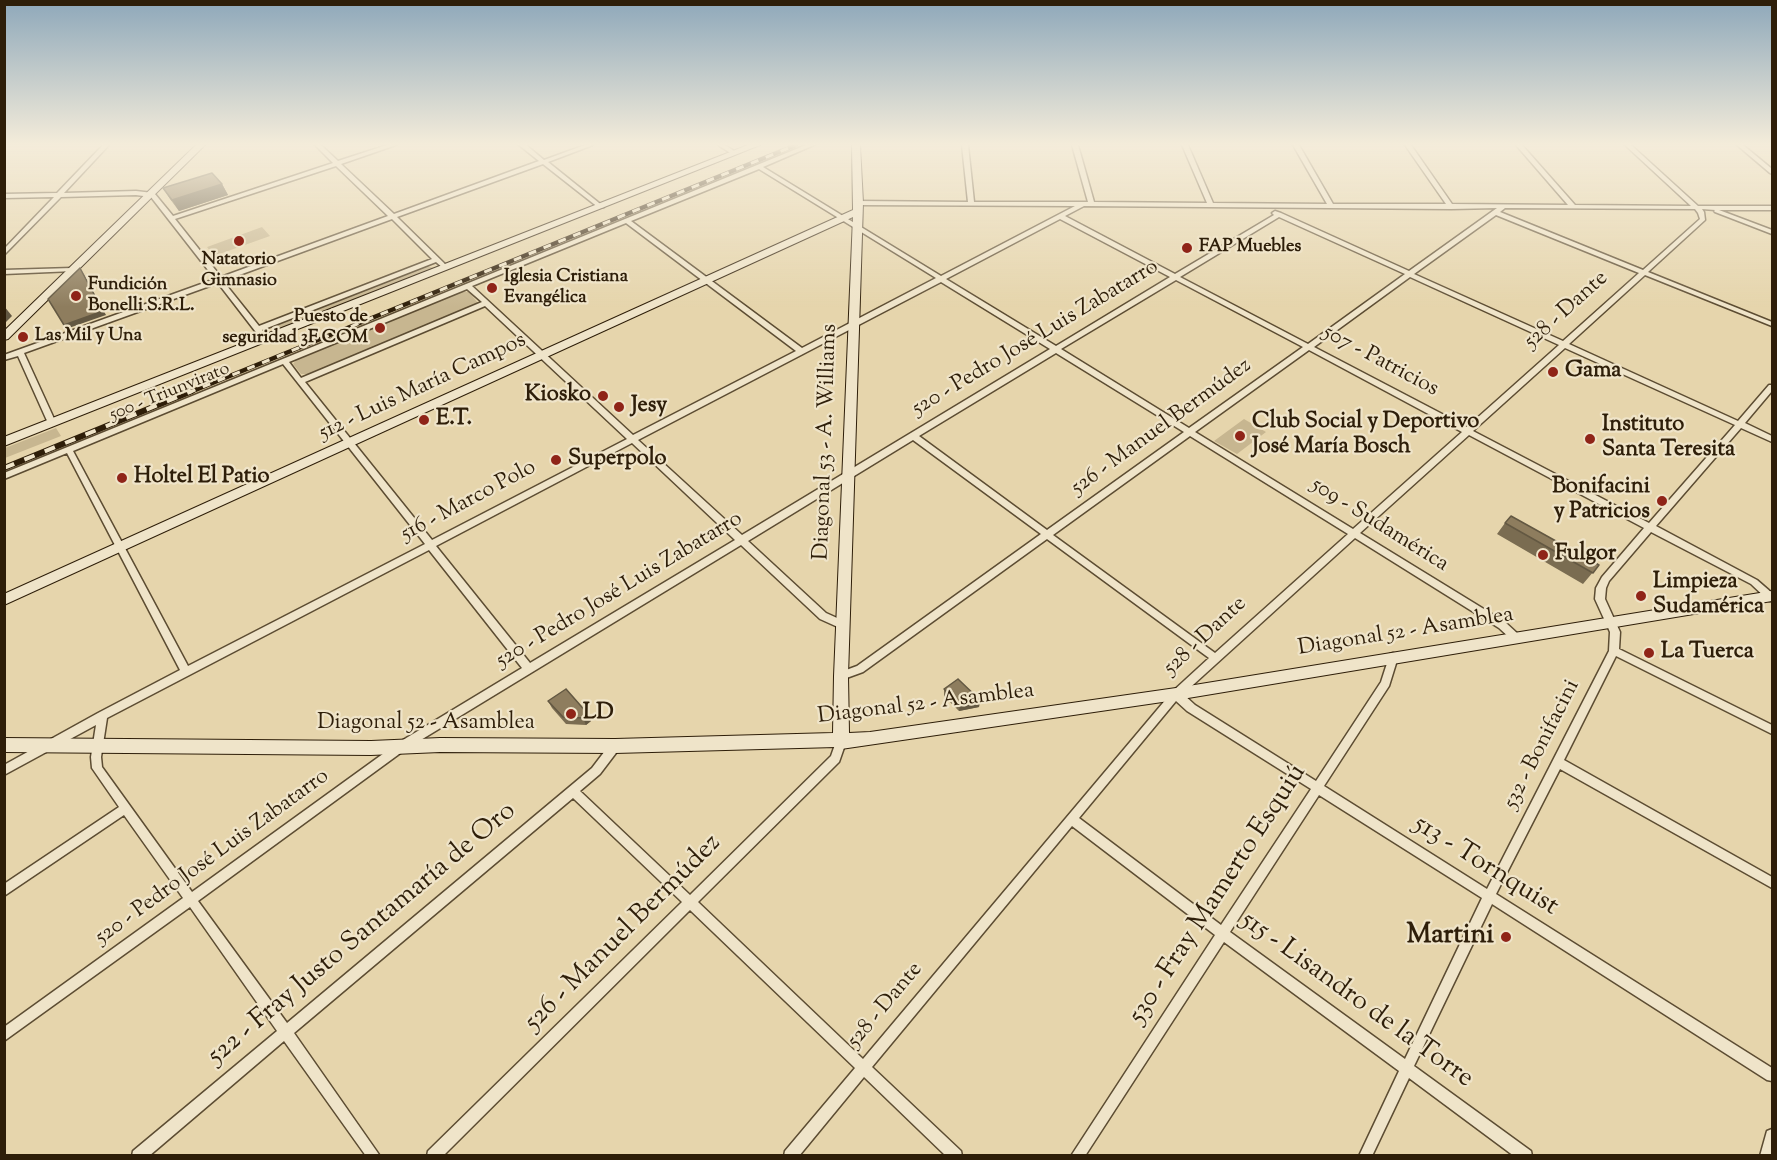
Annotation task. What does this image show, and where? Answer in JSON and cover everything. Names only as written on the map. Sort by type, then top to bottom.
[{"type":"street","points":[[4,253],[55,199]]},
{"type":"street","points":[[4,337],[144,199]]},
{"type":"street","points":[[158,199],[265,338]]},
{"type":"street","points":[[173,218],[231,199]]},
{"type":"street","points":[[374,199],[441,263]]},
{"type":"street","points":[[4,358],[442,199]]},
{"type":"street","points":[[591,199],[601,207]]},
{"type":"street","points":[[258,329],[620,199]]},
{"type":"street","name":"500 - Triunvirato","points":[[4,476],[683,199]]},
{"type":"street","name":"509 - Sudamérica","points":[[810,199],[942,278],[1502,625],[1515,637]]},
{"type":"street","name":"Diagonal 53 - A. Williams","points":[[841,742],[841,676],[857,199]]},
{"type":"street","points":[[971,199],[971,204]]},
{"type":"street","points":[[1090,199],[1092,205]]},
{"type":"street","points":[[1208,199],[1210,204]]},
{"type":"street","points":[[1327,199],[1331,206]]},
{"type":"street","points":[[1446,199],[1451,207]]},
{"type":"street","points":[[1566,199],[1574,208]]},
{"type":"street","points":[[1686,199],[1696,208]]},
{"type":"street","points":[[857,208],[971,204],[1210,204],[1451,207],[1500,210],[1773,208]]},
{"type":"street","name":"516 - Marco Polo","points":[[4,771],[102,716],[1082,205]]},
{"type":"street","points":[[1259,205],[1773,439]]},
{"type":"street","name":"512 - Luis María Campos","points":[[4,600],[544,356],[841,219],[857,208]]},
{"type":"street","name":"528 - Dante","points":[[790,1155],[1176,694],[1352,532],[1703,219],[1703,214],[1696,208]]},
{"type":"street","points":[[1709,208],[1773,232]]},
{"type":"street","points":[[1500,210],[1643,272],[1773,324]]},
{"type":"street","name":"526 - Manuel Bermúdez","points":[[841,676],[860,669],[1500,210]]},
{"type":"street","name":"520 - Pedro José Luis Zabatarro","points":[[4,1035],[402,746],[1279,214]]},
{"type":"street","name":"507 - Patricios","points":[[1060,216],[1754,582],[1771,597]]},
{"type":"street","points":[[628,222],[801,351]]},
{"type":"street","points":[[4,442],[265,338],[441,263]]},
{"type":"street","points":[[4,272],[72,270]]},
{"type":"street","points":[[469,287],[823,616],[843,625]]},
{"type":"street","points":[[300,381],[486,303]]},
{"type":"street","points":[[20,353],[52,423]]},
{"type":"street","points":[[285,362],[432,544],[529,669]]},
{"type":"street","points":[[1773,387],[1605,579],[1600,599],[1615,632],[1614,651],[1773,730]]},
{"type":"street","points":[[912,436],[1214,657]]},
{"type":"street","points":[[69,450],[186,672]]},
{"type":"street","name":"Diagonal 52 - Asamblea","points":[[4,745],[615,746],[841,742],[1176,694],[1610,621],[1771,597]]},
{"type":"street","name":"532 - Bonifacini","points":[[1365,1155],[1489,897],[1614,651]]},
{"type":"street","name":"530 - Fray Mamerto Esquiú","points":[[1077,1155],[1386,683],[1393,657]]},
{"type":"street","name":"513 - Tornquist","points":[[1176,694],[1191,708],[1773,1076]]},
{"type":"street","points":[[102,716],[97,768],[374,1155]]},
{"type":"street","name":"526 - Manuel Bermúdez","points":[[433,1155],[835,759],[841,742]]},
{"type":"street","name":"522 - Fray Justo Santamaría de Oro","points":[[138,1155],[573,791],[596,771],[615,746]]},
{"type":"street","points":[[1559,763],[1773,883]]},
{"type":"street","points":[[573,791],[956,1155]]},
{"type":"street","points":[[4,891],[126,808]]},
{"type":"street","name":"515 - Lisandro de la Torre","points":[[1071,819],[1223,934],[1526,1155]]},
{"type":"street","points":[[1767,1155],[1773,1136]]},
{"type":"shaded area","name":"Natatorio Gimnasio","points":[[262,227],[270,236],[214,256],[207,247]]},
{"type":"shaded area","points":[[427,266],[434,268],[279,331],[275,329],[275,325]]},
{"type":"shaded area","points":[[461,292],[469,292],[478,303],[310,374],[301,374],[293,364],[298,358]]},
{"type":"shaded area","name":"Club Social y Deportivo José María Bosch","points":[[1244,419],[1266,432],[1237,454],[1214,441]]},
{"type":"shaded area","points":[[56,428],[61,436],[5,458],[5,448]]},
{"type":"building","name":"Fundición Bonelli S.R.L.","points":[[80,268],[103,311],[64,325],[48,299]]},
{"type":"building","points":[[1511,516],[1599,565],[1593,573],[1505,523]]},
{"type":"building","points":[[958,679],[980,700],[960,704],[944,689]]},
{"type":"building","name":"LD","points":[[566,689],[588,714],[583,718],[563,717],[548,701]]},
{"type":"railway","points":[[188,393],[663,199]]},
{"type":"railway","points":[[4,468],[192,391]]},
{"type":"place","name":"Natatorio Gimnasio","points":[[239,241]]},
{"type":"place","name":"FAP Muebles","points":[[1187,248]]},
{"type":"place","name":"Iglesia Cristiana Evangélica","points":[[492,288]]},
{"type":"place","name":"Fundición Bonelli S.R.L.","points":[[76,296]]},
{"type":"place","name":"Puesto de seguridad 3F COM","points":[[380,328]]},
{"type":"place","name":"Las Mil y Una","points":[[23,337]]},
{"type":"place","name":"Gama","points":[[1553,372]]},
{"type":"place","name":"Kiosko","points":[[603,396]]},
{"type":"place","name":"Jesy","points":[[619,407]]},
{"type":"place","name":"E.T.","points":[[424,420]]},
{"type":"place","name":"Club Social y Deportivo José María Bosch","points":[[1240,436]]},
{"type":"place","name":"Instituto Santa Teresita","points":[[1590,439]]},
{"type":"place","name":"Superpolo","points":[[556,460]]},
{"type":"place","name":"Holtel El Patio","points":[[122,478]]},
{"type":"place","name":"Bonifacini y Patricios","points":[[1662,501]]},
{"type":"place","name":"Fulgor","points":[[1543,555]]},
{"type":"place","name":"Limpieza Sudamérica","points":[[1641,596]]},
{"type":"place","name":"La Tuerca","points":[[1649,653]]},
{"type":"place","name":"LD","points":[[571,714]]},
{"type":"place","name":"Martini","points":[[1506,937]]}]
